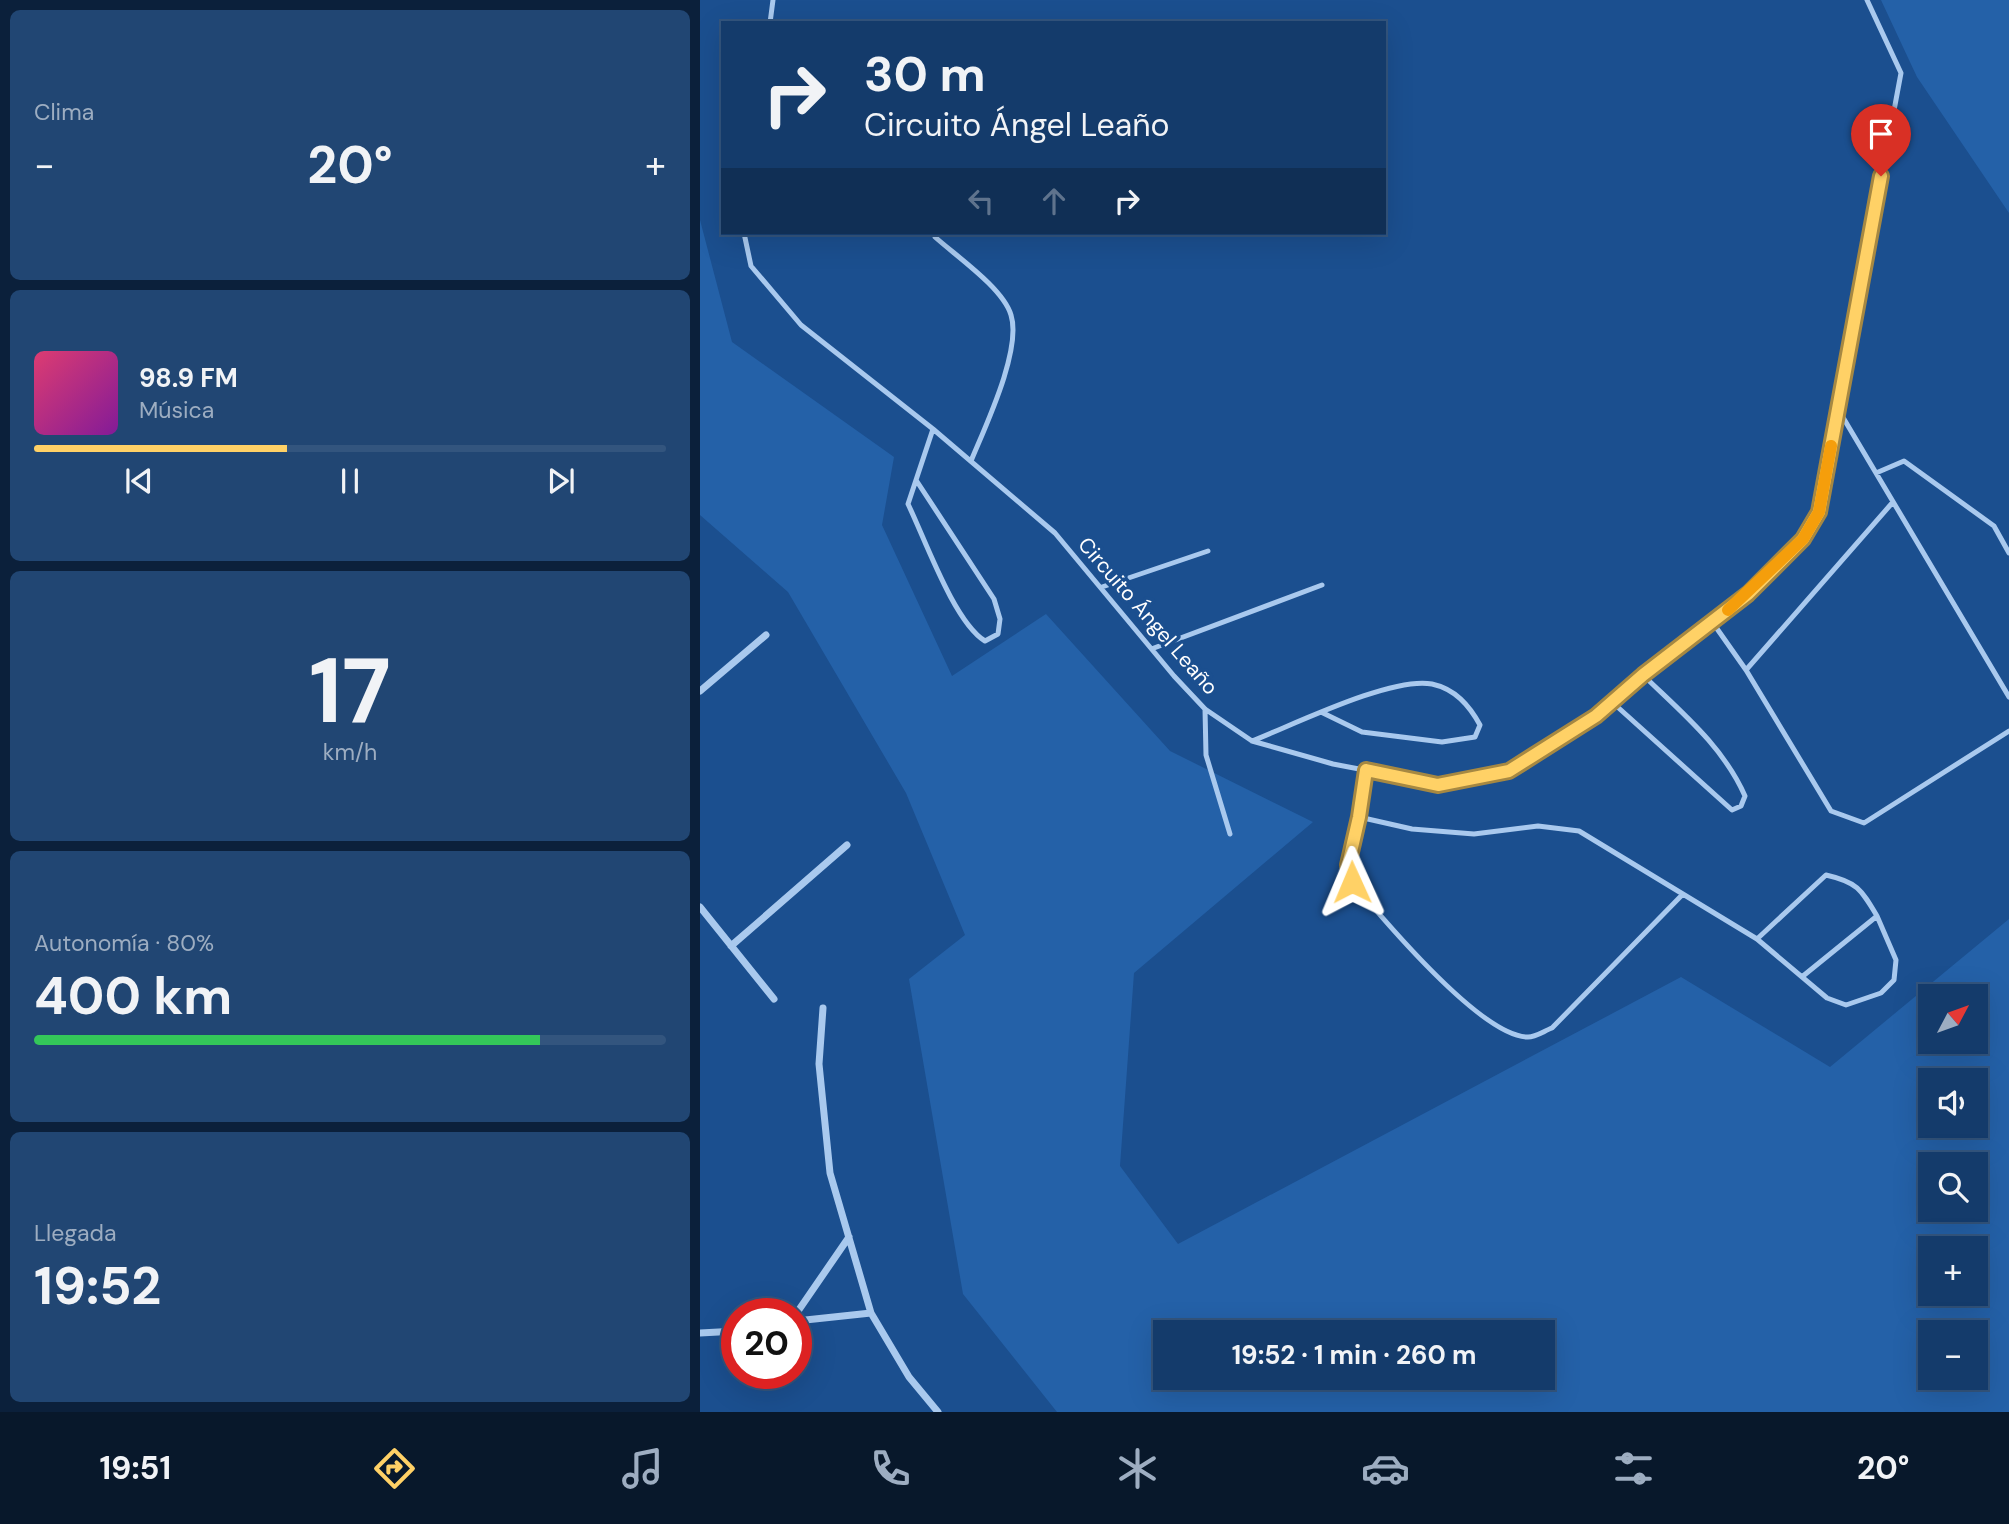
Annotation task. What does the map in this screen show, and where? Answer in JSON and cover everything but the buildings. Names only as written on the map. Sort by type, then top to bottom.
[{"type":"street","points":[[700,691],[766,635]]},
{"type":"street","points":[[731,946],[847,845]]},
{"type":"street","points":[[700,907],[774,999]]},
{"type":"street","points":[[823,1008],[818,1064],[830,1174],[871,1314],[909,1377],[938,1412]]},
{"type":"street","points":[[807,1298],[849,1237]]},
{"type":"street","points":[[812,1320],[871,1314]]},
{"type":"street","points":[[700,1333],[721,1332]]},
{"type":"lane","points":[[770,21],[773,0]]},
{"type":"lane","name":"Circuito Ángel Leaño","points":[[744,235],[751,266],[801,325],[933,429],[1055,533],[1154,648],[1174,676],[1205,709],[1252,741],[1438,785],[1509,771],[1596,716],[1643,675],[1748,594],[1795,547],[1819,512],[1901,73],[1867,0]]},
{"type":"lane","points":[[934,235],[997,293],[1011,315],[1012,339],[999,392],[971,461]]},
{"type":"lane","points":[[1838,409],[2009,697]]},
{"type":"lane","points":[[916,480],[994,599],[1000,619],[998,634],[985,641],[972,633],[955,603],[908,504],[916,480],[933,429]]},
{"type":"lane","points":[[1876,473],[1904,461],[1994,527],[2009,553]]},
{"type":"lane","points":[[1746,670],[1893,502]]},
{"type":"lane","points":[[1102,587],[1208,551]]},
{"type":"lane","points":[[1154,648],[1322,585]]},
{"type":"lane","points":[[1713,623],[1746,670],[1831,811],[1864,823],[2009,731]]},
{"type":"lane","points":[[1612,702],[1732,810],[1741,806],[1745,796],[1741,785],[1714,744],[1643,675]]},
{"type":"lane","points":[[1252,741],[1323,713],[1404,684],[1432,684],[1454,693],[1469,706],[1480,725],[1475,737],[1442,742],[1362,732],[1323,713]]},
{"type":"lane","points":[[1205,709],[1206,755],[1230,834]]},
{"type":"lane","points":[[1366,770],[1348,865],[1352,882],[1421,962],[1508,1033],[1529,1038],[1552,1028],[1682,895]]},
{"type":"lane","points":[[1359,817],[1412,829],[1474,834],[1538,826],[1579,831],[1757,939],[1827,998],[1846,1005],[1881,993],[1894,981],[1896,960],[1877,916],[1863,892],[1850,881],[1826,876],[1757,939]]},
{"type":"lane","points":[[1803,976],[1877,916]]},
{"type":"shaded area","points":[[1881,0],[2009,0],[2009,213],[1917,77]]},
{"type":"shaded area","points":[[700,220],[732,342],[894,457],[882,525],[952,676],[1046,614],[1170,751],[1313,822],[1134,973],[1120,1166],[1178,1244],[1681,977],[1830,1067],[1918,994],[1918,1054],[1988,1054],[1988,984],[1930,984],[2009,919],[2009,1412],[1057,1412],[963,1294],[909,979],[965,935],[906,793],[788,592],[700,515]]},
{"type":"slow traffic","points":[[1728,610],[1748,594],[1803,539],[1819,512],[1831,446]]},
{"type":"route","points":[[1352,882],[1348,865],[1366,770],[1438,785],[1509,771],[1596,716],[1643,675],[1748,594],[1803,539],[1819,512],[1881,176]]}]
